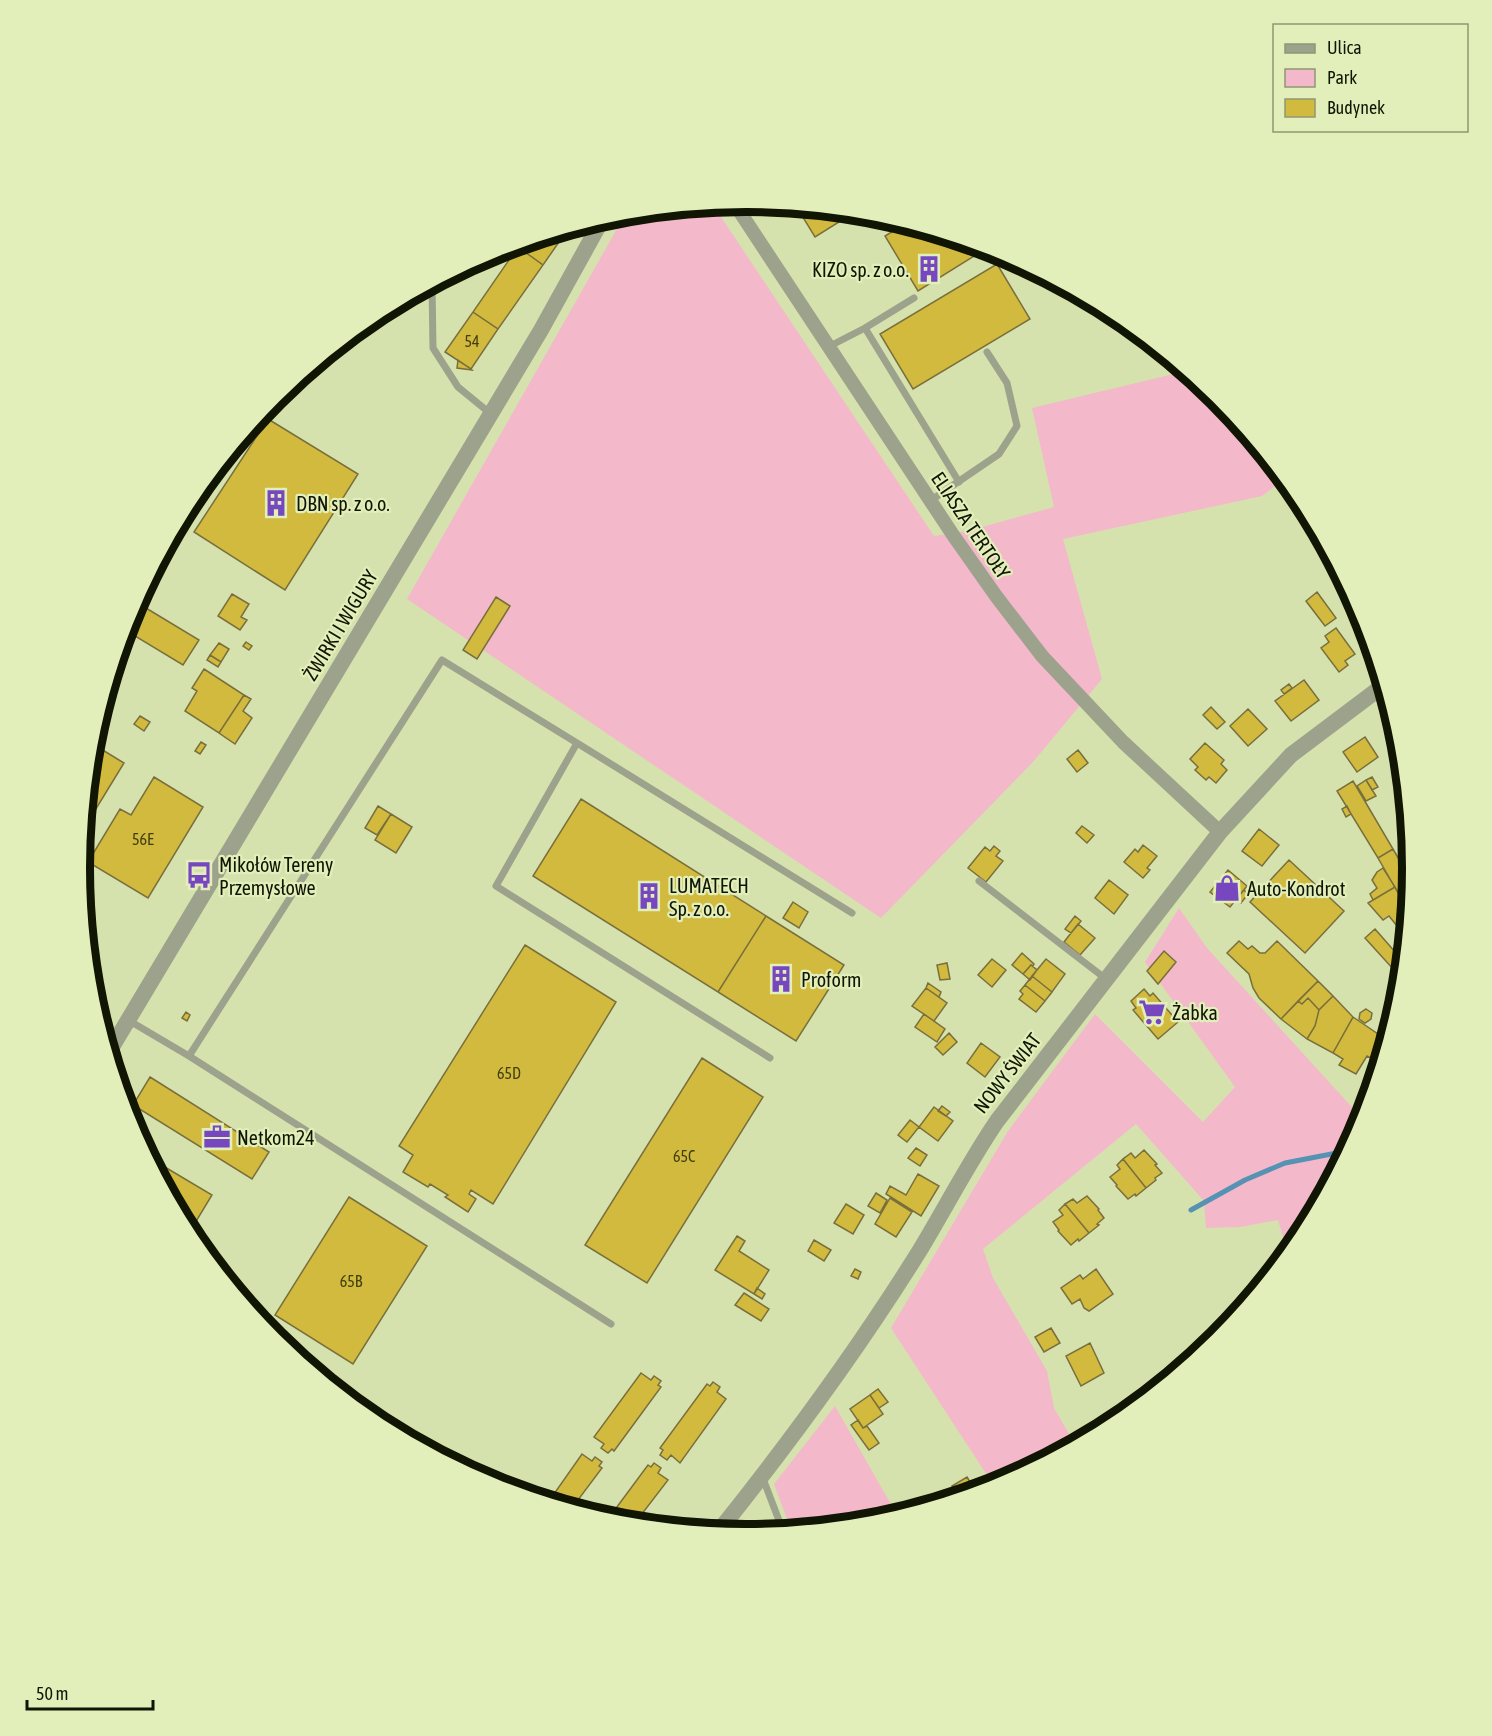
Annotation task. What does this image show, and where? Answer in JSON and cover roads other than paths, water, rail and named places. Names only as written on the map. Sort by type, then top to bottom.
[{"type":"street","name":"ELIASZA TERTOŁY","points":[[740,212],[930,501],[996,596],[1042,656],[1124,742],[1220,832]]},
{"type":"street","name":"ŻWIRKI I WIGURY","points":[[112,1038],[128,1020],[541,330],[597,230]]},
{"type":"street","name":"NOWY ŚWIAT","points":[[725,1524],[870,1327],[921,1249],[997,1120],[1220,832],[1291,755],[1378,690]]},
{"type":"lane","points":[[432,293],[433,348],[458,387],[490,414]]},
{"type":"lane","points":[[828,347],[865,328],[914,298]]},
{"type":"lane","points":[[865,328],[959,482]]},
{"type":"lane","points":[[930,501],[999,454],[1017,426],[1007,384],[987,352]]},
{"type":"lane","points":[[189,1056],[442,660],[852,913]]},
{"type":"lane","points":[[577,743],[496,886],[770,1058]]},
{"type":"lane","points":[[980,880],[1106,979]]},
{"type":"lane","points":[[128,1020],[189,1056],[611,1324]]},
{"type":"lane","points":[[762,1476],[780,1523]]},
{"type":"waterway","points":[[1191,1210],[1245,1180],[1285,1163],[1336,1153]]},
{"type":"place","name":"KIZO sp. z o.o.","points":[[929,269]]},
{"type":"place","name":"DBN sp. z o.o.","points":[[276,503]]},
{"type":"place","name":"Mikołów Tereny Przemysłowe","points":[[199,875]]},
{"type":"place","name":"Auto-Kondrot","points":[[1227,888]]},
{"type":"place","name":"LUMATECH Sp. z o.o.","points":[[649,896]]},
{"type":"place","name":"Proform","points":[[781,979]]},
{"type":"place","name":"Żabka","points":[[1152,1012]]},
{"type":"place","name":"Netkom24","points":[[217,1137]]}]
